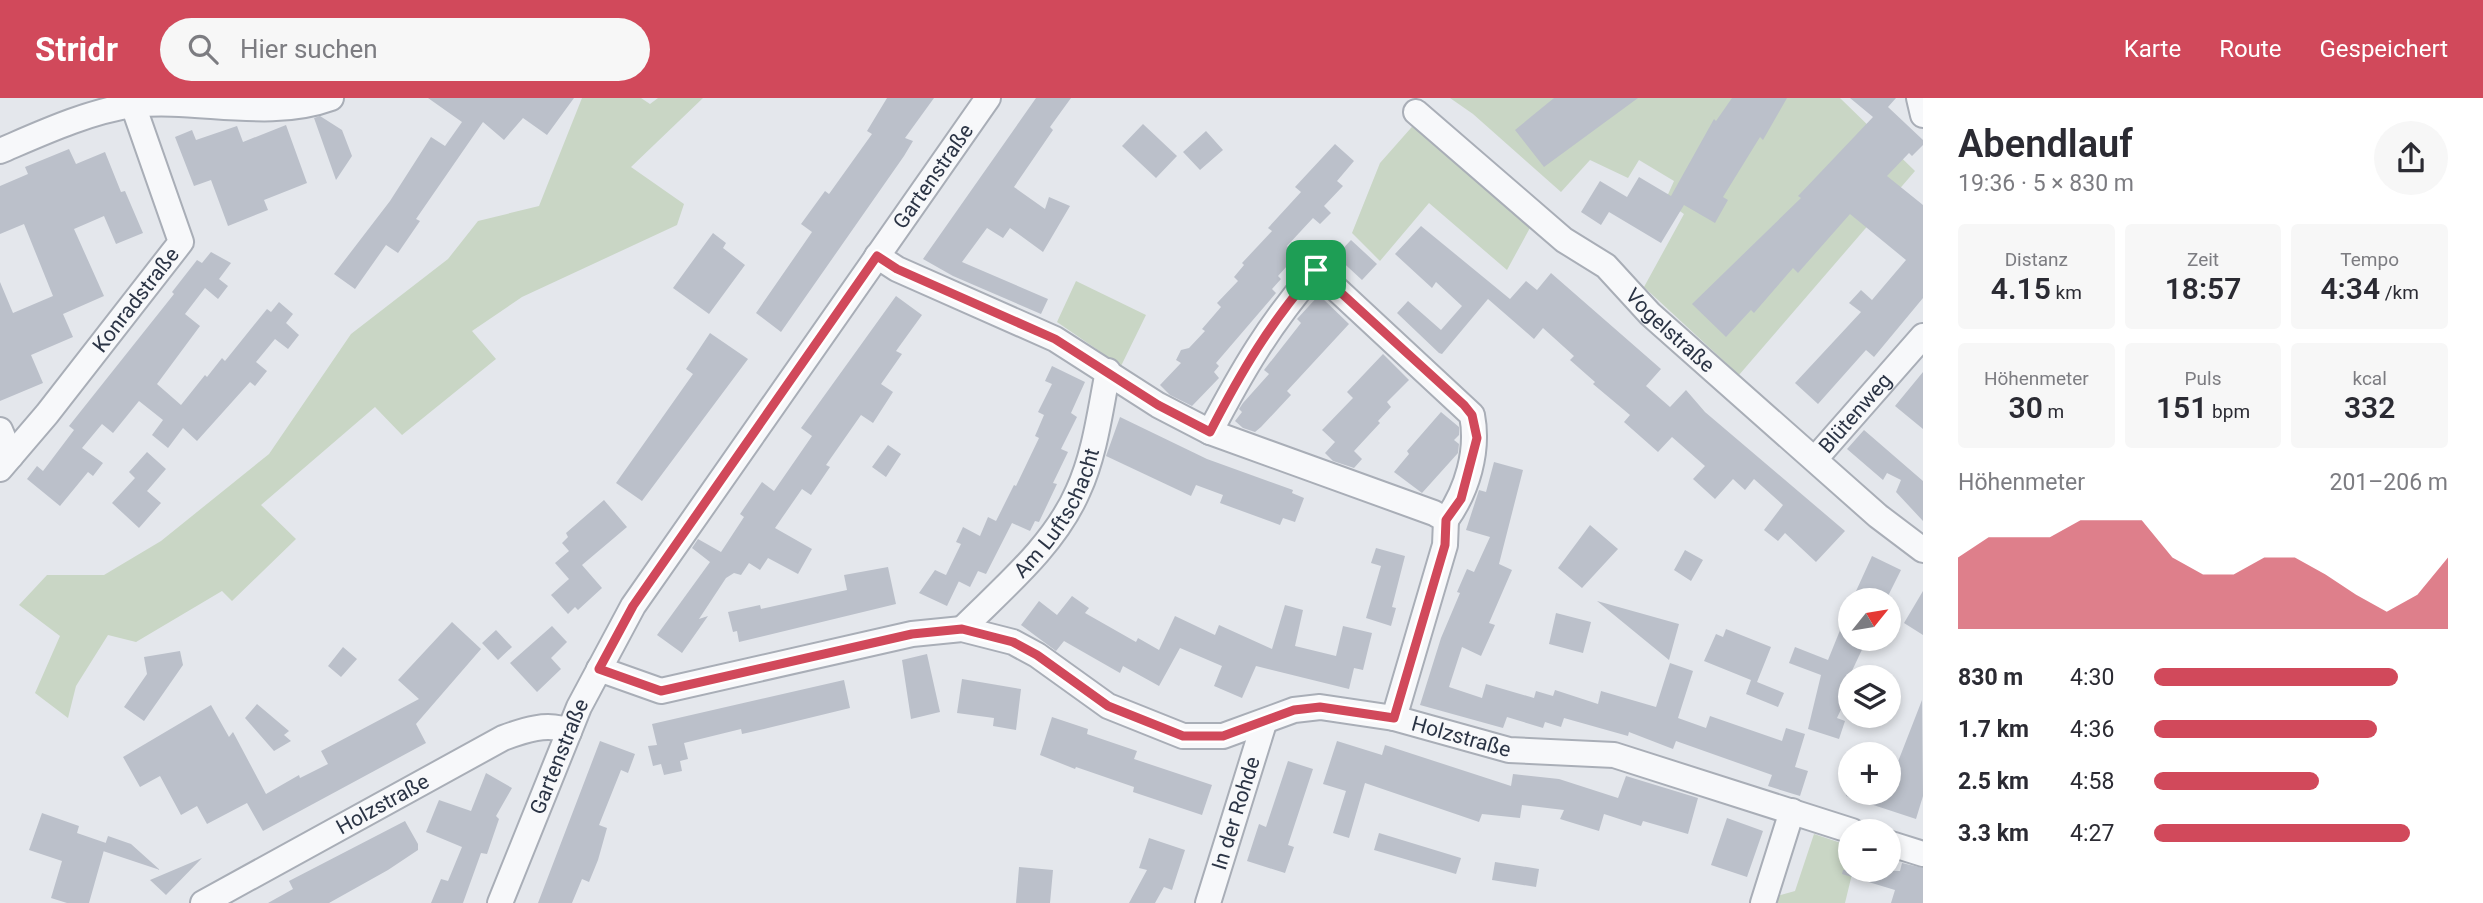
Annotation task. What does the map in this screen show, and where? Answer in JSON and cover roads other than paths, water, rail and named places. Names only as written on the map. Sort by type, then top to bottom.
[{"type":"street","points":[[0,151],[93,115],[133,105],[169,103],[279,108],[331,98]]},
{"type":"street","name":"Gartenstraße","points":[[500,903],[569,732],[633,606],[988,98]]},
{"type":"street","points":[[1919,98],[1923,115]]},
{"type":"street","name":"Konradstraße","points":[[6,463],[181,242],[133,105]]},
{"type":"street","name":"Vogelstraße","points":[[1416,112],[1555,233],[1606,266],[1650,314],[1878,516],[1923,550]]},
{"type":"street","points":[[877,256],[897,269],[1055,339],[1158,405],[1210,432],[1434,513],[1446,520]]},
{"type":"street","points":[[1210,432],[1245,365],[1277,316],[1316,270],[1472,415],[1477,438],[1461,499],[1446,520],[1445,545],[1394,718]]},
{"type":"street","name":"Blütenweg","points":[[1815,459],[1923,336]]},
{"type":"street","name":"Am Luftschacht","points":[[962,629],[1049,540],[1066,516],[1086,471],[1108,372]]},
{"type":"street","points":[[0,430],[6,463]]},
{"type":"street","name":"Holzstraße","points":[[599,669],[661,691],[912,634],[962,629],[1013,642],[1037,655],[1108,706],[1183,736],[1223,736],[1294,710],[1320,707],[1394,718],[1509,750],[1614,755],[1838,826]]},
{"type":"street","name":"In der Rohde","points":[[1208,903],[1264,723]]},
{"type":"street","name":"Holzstraße","points":[[203,903],[503,738],[529,729],[562,728],[569,732]]},
{"type":"street","points":[[1763,903],[1792,811]]},
{"type":"street","points":[[1901,846],[1922,851]]}]
